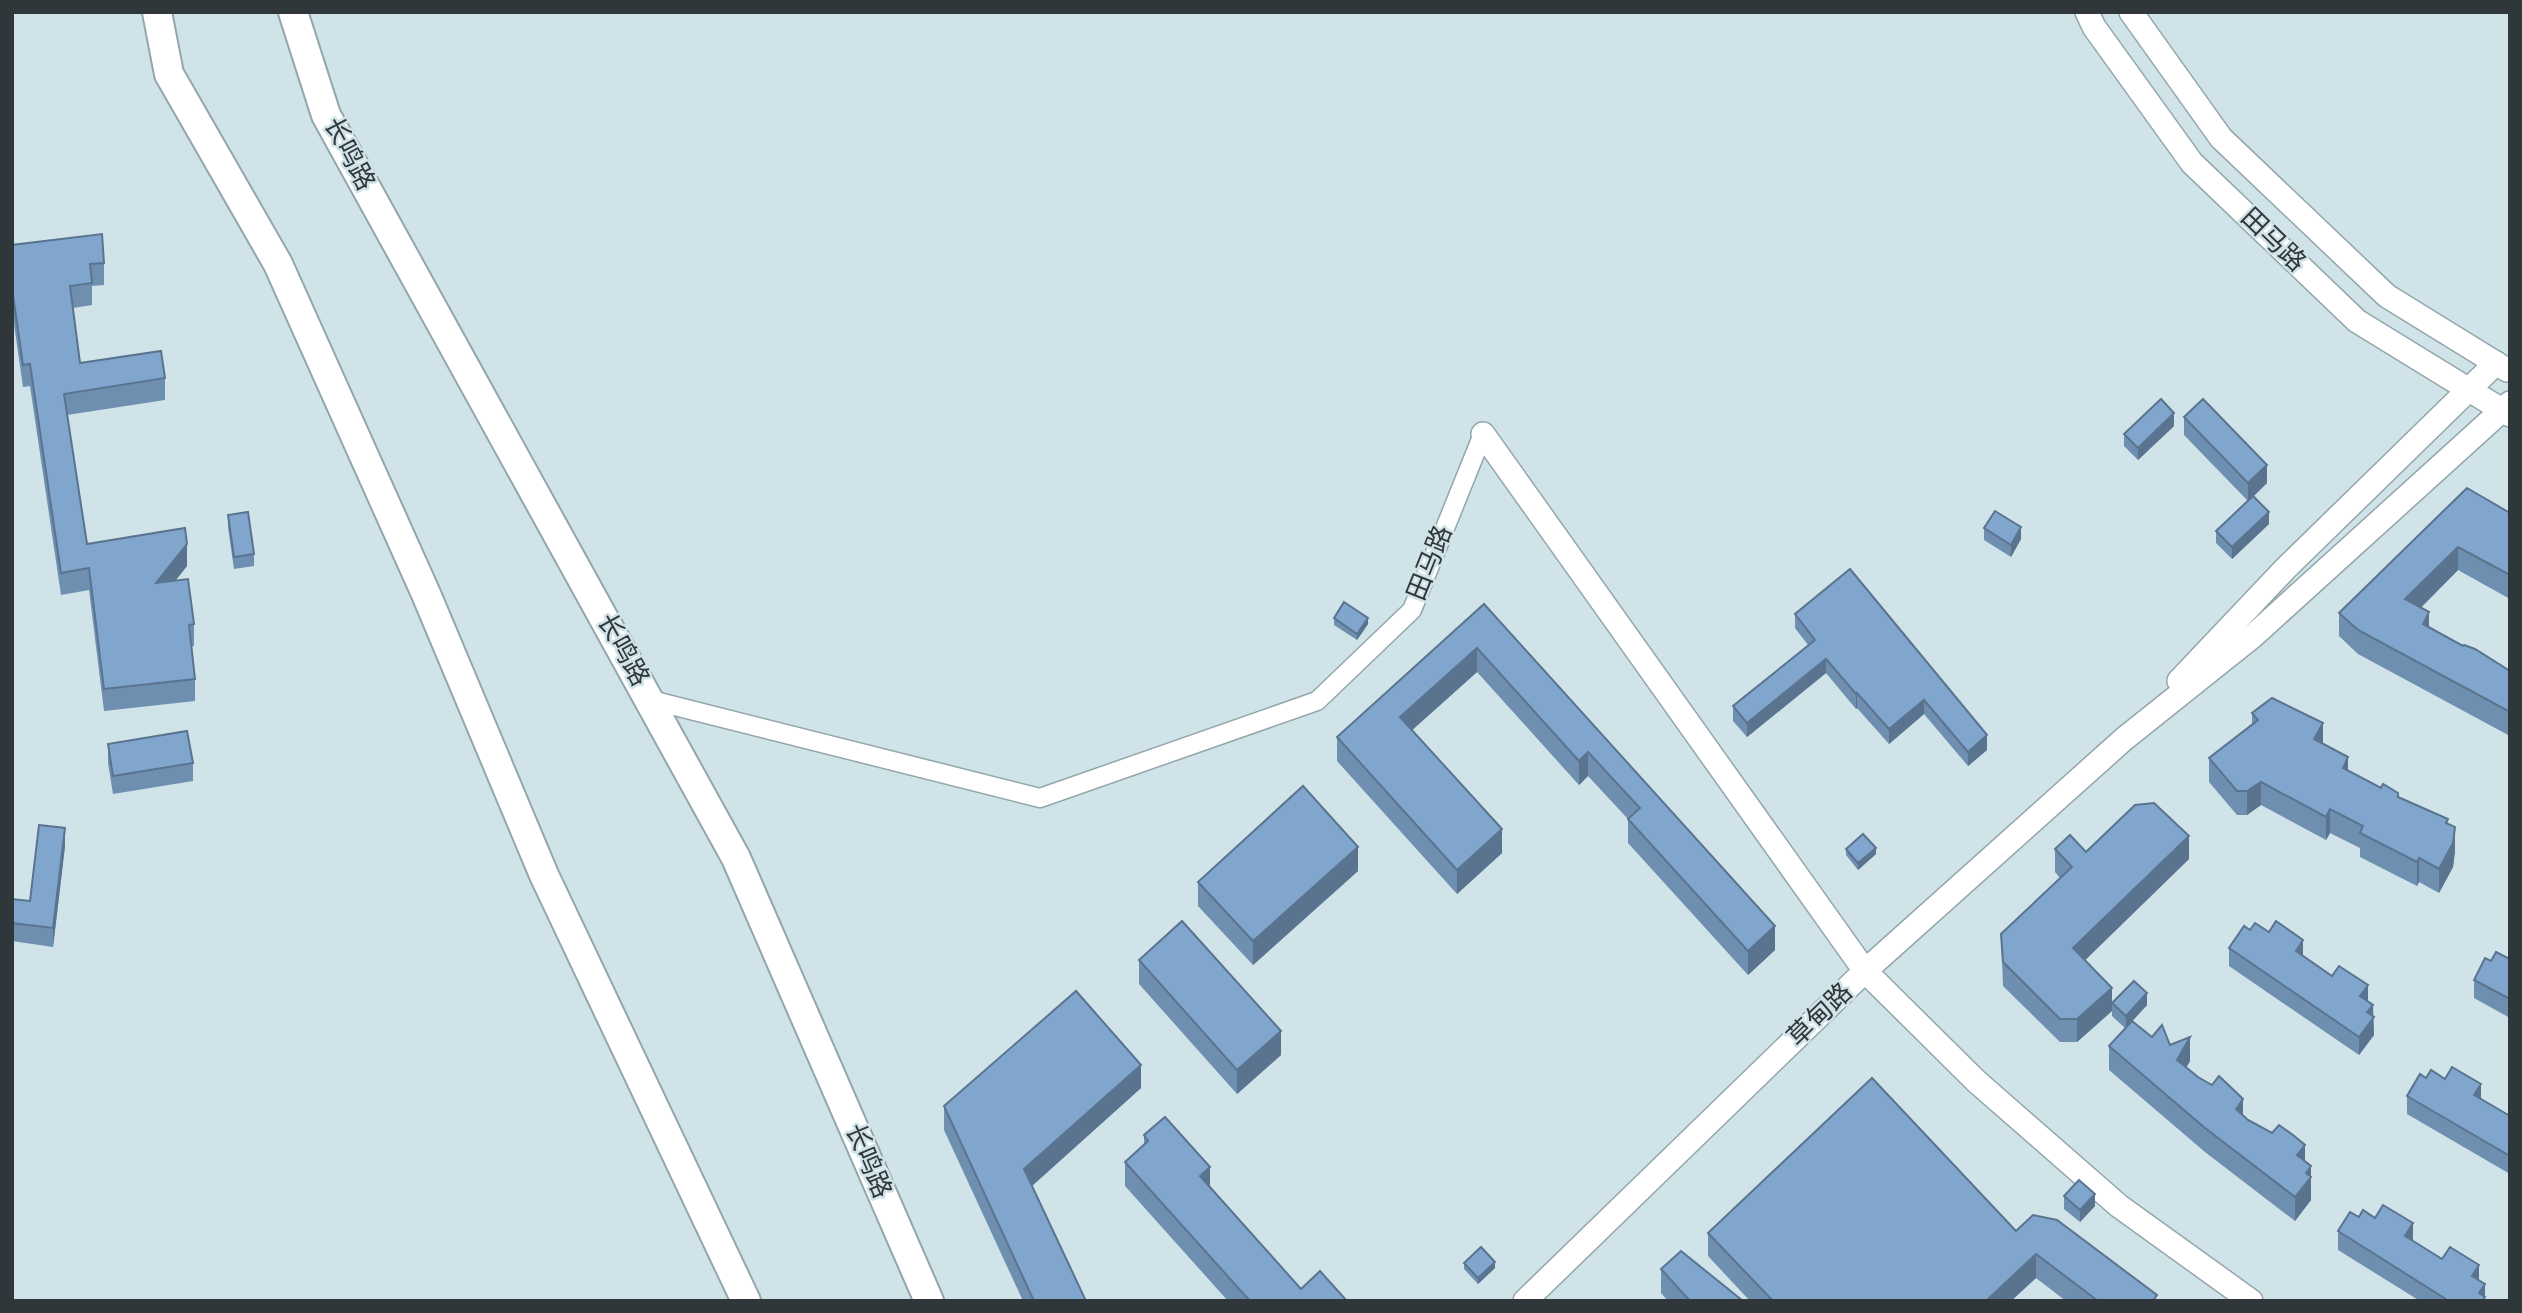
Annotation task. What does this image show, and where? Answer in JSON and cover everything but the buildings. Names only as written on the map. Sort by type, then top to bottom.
[{"type":"main road","points":[[157,12],[169,74],[278,264],[426,594],[544,875],[746,1301]]},
{"type":"main road","name":"长鸣路","points":[[293,12],[326,115],[736,858],[929,1301]]},
{"type":"street","name":"田马路","points":[[2087,12],[2094,27],[2192,163],[2357,321],[2469,390],[2507,409]]},
{"type":"street","name":"田马路","points":[[2131,12],[2221,138],[2250,166],[2387,296],[2503,368]]},
{"type":"street","points":[[2124,739],[2250,605],[2469,390],[2503,368]]},
{"type":"street","points":[[2124,739],[2253,636],[2507,409]]},
{"type":"street","name":"田马路","points":[[651,701],[1040,798],[1317,701],[1412,610],[1483,434]]},
{"type":"street","points":[[1483,434],[1865,971],[1976,1081],[2119,1206],[2251,1301]]},
{"type":"street","name":"草甸路","points":[[1525,1301],[1865,971],[2124,739]]}]
